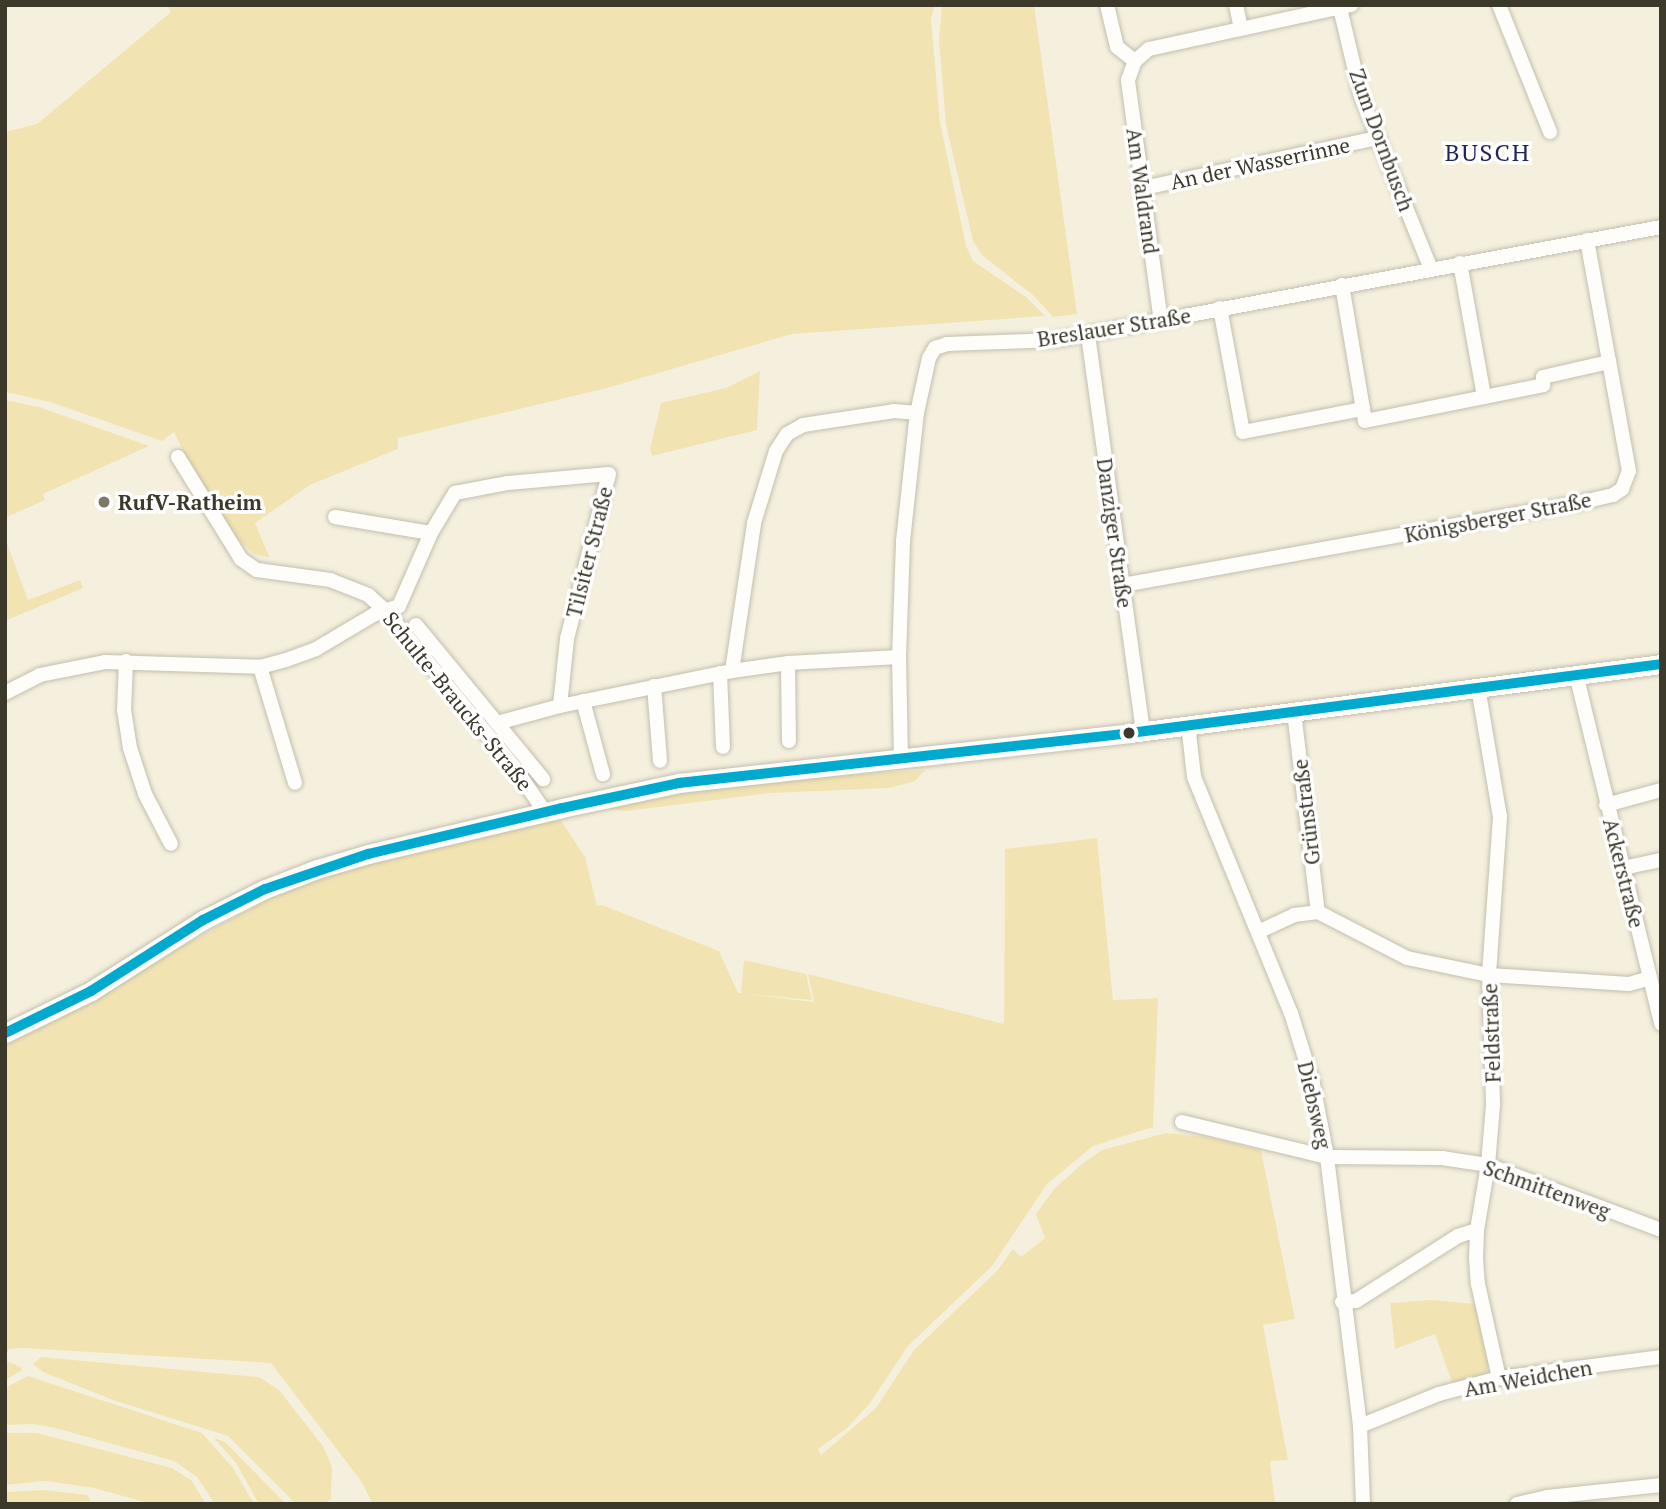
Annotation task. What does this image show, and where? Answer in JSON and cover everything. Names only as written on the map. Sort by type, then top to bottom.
[{"type":"main road","points":[[5,1033],[91,991],[203,920],[265,889],[317,869],[368,854],[545,812],[679,783],[1143,731],[1661,664]]},
{"type":"street","points":[[1107,5],[1117,47],[1135,61],[1149,49],[1346,6]]},
{"type":"street","points":[[1236,5],[1241,28]]},
{"type":"street","points":[[1499,5],[1550,132]]},
{"type":"street","name":"Zum Dornbusch","points":[[1346,6],[1361,96],[1431,269]]},
{"type":"street","name":"Am Waldrand","points":[[1135,61],[1128,80],[1161,322]]},
{"type":"street","name":"An der Wasserrinne","points":[[1144,188],[1377,138]]},
{"type":"street","name":"Breslauer Straße","points":[[901,760],[899,657],[903,541],[917,413],[929,358],[935,348],[947,344],[1056,340],[1088,335],[1661,227]]},
{"type":"street","name":"Königsberger Straße","points":[[1122,585],[1614,495],[1622,489],[1629,471],[1587,240]]},
{"type":"street","points":[[1460,263],[1484,397]]},
{"type":"street","points":[[1342,285],[1365,421],[1543,384],[1543,377],[1609,362]]},
{"type":"street","points":[[1220,308],[1243,432],[1363,409]]},
{"type":"street","name":"Danziger Straße","points":[[1088,335],[1143,731]]},
{"type":"street","points":[[723,747],[726,672],[754,523],[776,451],[787,433],[803,425],[894,411],[917,413]]},
{"type":"street","name":"Schulte-Braucks-Straße","points":[[178,457],[241,559],[257,570],[330,580],[368,595],[386,611],[514,767],[545,812]]},
{"type":"street","name":"Tilsiter Straße","points":[[386,611],[399,606],[431,533],[455,493],[508,483],[610,474],[567,639],[560,706]]},
{"type":"street","points":[[335,517],[431,533]]},
{"type":"street","points":[[5,693],[40,676],[126,661],[260,667],[316,649],[375,614],[386,611]]},
{"type":"street","points":[[416,625],[543,779]]},
{"type":"street","points":[[497,723],[560,706],[726,672],[788,663],[899,657]]},
{"type":"street","points":[[126,661],[124,710],[130,748],[145,794],[171,844]]},
{"type":"street","points":[[788,663],[789,741]]},
{"type":"street","points":[[260,667],[295,783]]},
{"type":"street","name":"Ackerstraße","points":[[1576,674],[1661,1024]]},
{"type":"street","points":[[654,686],[660,761]]},
{"type":"street","name":"Feldstraße","points":[[1478,687],[1500,817],[1489,975],[1493,1105],[1488,1165],[1477,1230],[1478,1284],[1499,1378]]},
{"type":"street","points":[[583,701],[603,774]]},
{"type":"street","name":"Grünstraße","points":[[1294,712],[1318,912]]},
{"type":"street","name":"Diebsweg","points":[[1188,724],[1194,777],[1291,1013],[1313,1084],[1326,1157],[1342,1302],[1360,1426],[1363,1504]]},
{"type":"street","name":"Ackerstraße","points":[[1606,805],[1661,790]]},
{"type":"street","points":[[1623,868],[1661,860]]},
{"type":"street","points":[[1258,932],[1294,915],[1318,912],[1407,958],[1489,975],[1629,984],[1650,978]]},
{"type":"street","name":"Schmittenweg","points":[[1182,1122],[1326,1157],[1442,1158],[1488,1165],[1661,1230]]},
{"type":"street","points":[[1342,1302],[1356,1301],[1458,1236],[1477,1230]]},
{"type":"street","name":"Am Weidchen","points":[[1360,1426],[1439,1394],[1499,1378],[1661,1357]]},
{"type":"street","points":[[1517,1504],[1547,1497],[1661,1485]]},
{"type":"shaded area","points":[[167,5],[935,5],[931,19],[940,122],[966,246],[973,261],[1026,297],[1045,316],[792,334],[607,388],[398,438],[398,449],[310,485],[255,523],[270,558],[254,554],[236,538],[195,476],[174,432],[162,441],[50,402],[5,392],[5,132],[37,124],[171,12]]},
{"type":"shaded area","points":[[942,5],[1034,5],[1077,314],[1053,317],[1034,296],[982,255],[973,241],[946,125],[939,41]]},
{"type":"shaded area","points":[[760,371],[757,430],[652,456],[650,449],[661,403],[726,388]]},
{"type":"shaded area","points":[[5,400],[39,407],[149,446],[43,494],[45,500],[5,518]]},
{"type":"shaded area","points":[[5,538],[28,600],[80,580],[83,588],[5,621]]},
{"type":"shaded area","points":[[925,770],[915,781],[890,788],[771,793],[626,811],[610,809],[609,805],[659,793],[771,780]]},
{"type":"shaded area","points":[[558,816],[585,857],[597,906],[602,905],[719,951],[738,993],[741,993],[744,960],[806,974],[812,1000],[745,994],[814,1002],[808,974],[1004,1024],[1005,849],[1097,838],[1113,1000],[1158,998],[1153,1127],[1093,1146],[1047,1184],[992,1266],[908,1346],[870,1403],[847,1428],[818,1449],[821,1455],[876,1408],[914,1350],[997,1271],[1013,1249],[1021,1257],[1045,1238],[1036,1214],[1054,1189],[1082,1164],[1102,1150],[1166,1133],[1206,1137],[1261,1150],[1295,1319],[1263,1325],[1288,1460],[1270,1461],[1275,1504],[373,1504],[361,1481],[271,1363],[22,1348],[9,1349],[5,1357],[5,1042],[94,1000],[171,952],[280,893],[371,862]]},
{"type":"shaded area","points":[[1432,1300],[1475,1304],[1489,1362],[1486,1375],[1453,1385],[1435,1334],[1395,1349],[1390,1303]]},
{"type":"shaded area","points":[[41,1357],[259,1377],[279,1390],[323,1446],[332,1467],[331,1499],[324,1504],[296,1504],[228,1436],[113,1400],[43,1372],[33,1364]]},
{"type":"shaded area","points":[[5,1360],[22,1368],[5,1380]]},
{"type":"shaded area","points":[[28,1376],[202,1433],[233,1468],[254,1504],[215,1504],[197,1477],[174,1461],[55,1428],[33,1424],[5,1425],[5,1388]]},
{"type":"shaded area","points":[[5,1433],[37,1433],[172,1468],[191,1480],[206,1504],[152,1504],[94,1488],[46,1481],[5,1485]]},
{"type":"shaded area","points":[[214,1438],[225,1442],[286,1504],[259,1504],[236,1463]]},
{"type":"shaded area","points":[[45,1490],[87,1495],[91,1501],[5,1504],[5,1492]]},
{"type":"transit line","points":[[5,1033],[91,991],[203,920],[265,889],[368,854],[562,808],[679,783],[1130,733],[1661,664]]},
{"type":"place","name":"RufV-Ratheim","points":[[104,502]]},
{"type":"district","name":"BUSCH","points":[[1488,153]]}]
